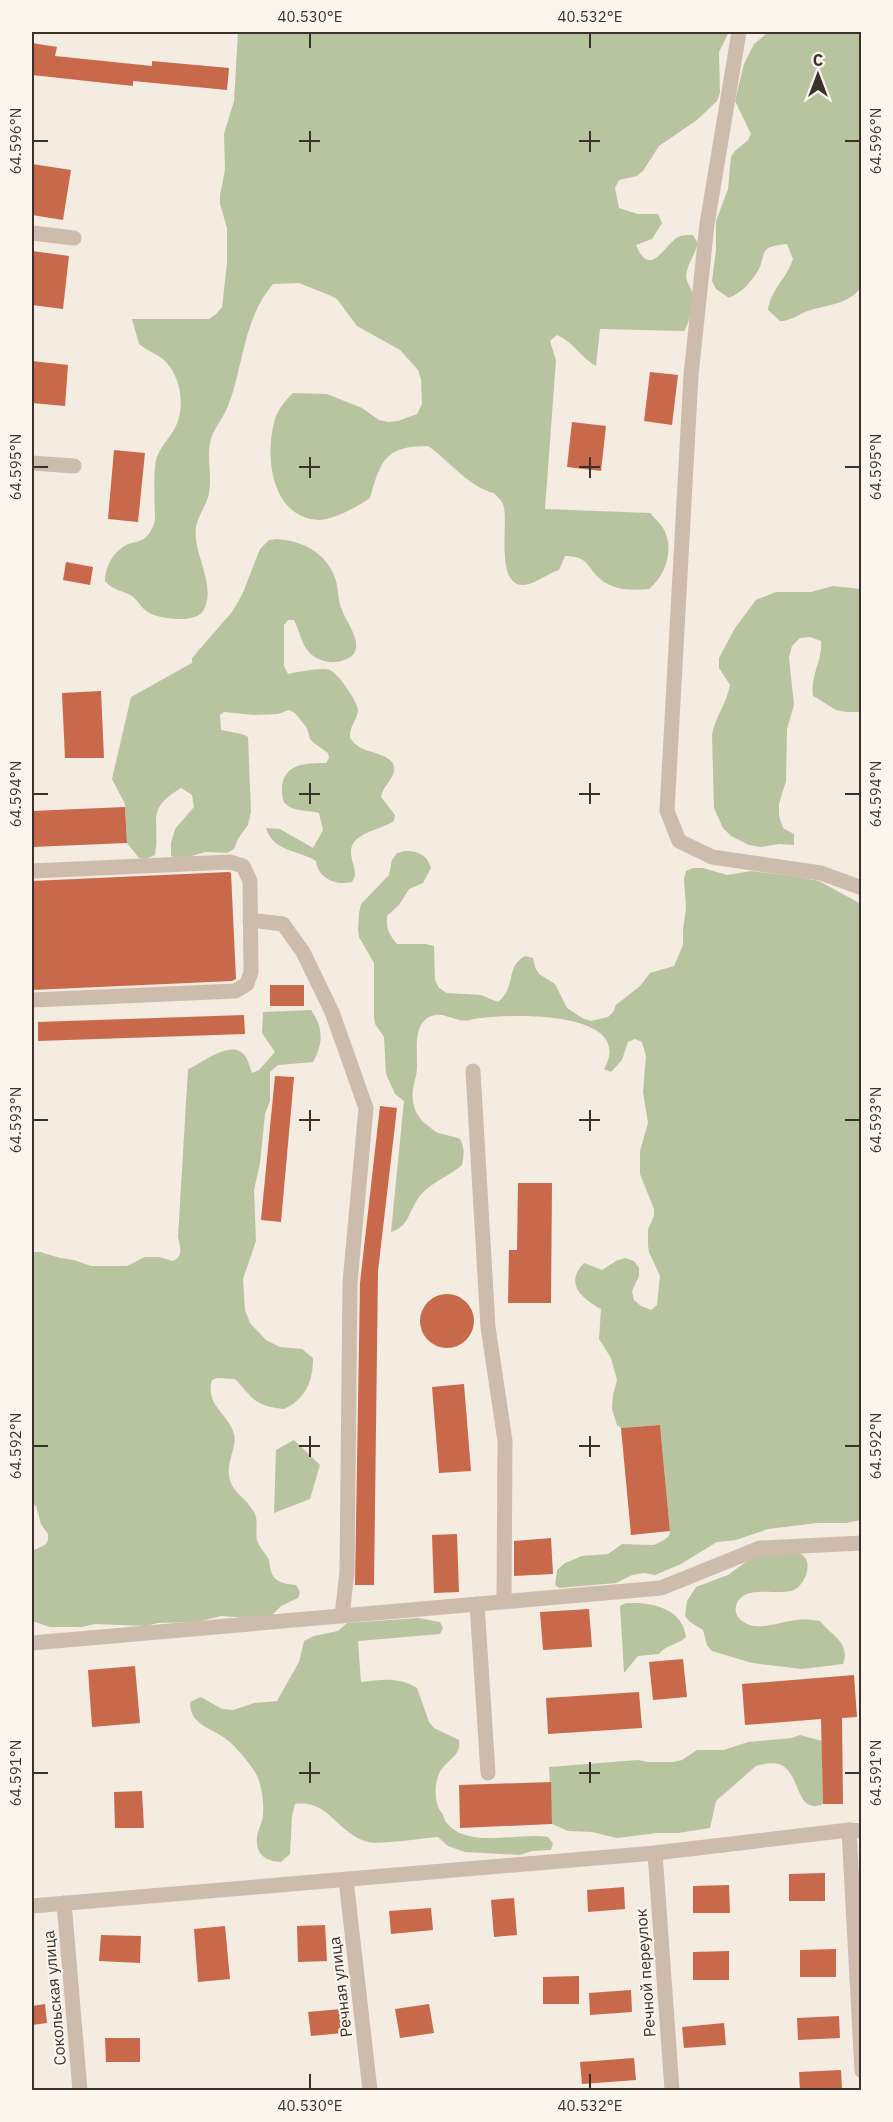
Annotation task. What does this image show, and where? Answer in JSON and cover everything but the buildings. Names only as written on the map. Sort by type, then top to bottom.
[{"type":"street","points":[[739,32],[707,224],[691,375],[667,811],[678,841],[712,857],[821,873],[861,888]]},
{"type":"street","points":[[32,233],[74,238]]},
{"type":"street","points":[[32,463],[74,466]]},
{"type":"street","points":[[32,871],[230,862],[243,866],[250,880],[251,972],[248,984],[235,991],[32,1000]]},
{"type":"street","points":[[250,920],[283,924],[303,952],[332,1012],[366,1108],[350,1282],[346,1572],[342,1616]]},
{"type":"street","points":[[473,1071],[488,1327],[505,1441],[504,1602]]},
{"type":"street","points":[[32,1643],[661,1588],[760,1548],[861,1543]]},
{"type":"street","points":[[477,1604],[488,1773]]},
{"type":"street","points":[[32,1906],[655,1853],[855,1831],[861,2072]]},
{"type":"street","name":"Речной переулок","points":[[655,1853],[672,2091]]},
{"type":"street","name":"Речная улица","points":[[346,1880],[370,2091]]},
{"type":"street","name":"Сокольская улица","points":[[64,1903],[81,2091]]},
{"type":"green space","points":[[238,32],[729,32],[719,52],[720,93],[717,101],[697,120],[659,146],[643,171],[637,176],[619,180],[615,188],[619,208],[638,214],[658,214],[662,223],[652,239],[636,245],[646,259],[656,258],[681,236],[693,235],[698,243],[686,275],[692,303],[690,318],[684,331],[600,329],[596,366],[563,338],[557,335],[550,341],[556,360],[545,509],[650,513],[662,526],[667,536],[668,552],[660,577],[649,589],[611,586],[600,579],[585,561],[573,556],[565,556],[559,570],[529,584],[518,584],[510,578],[506,567],[503,504],[494,493],[467,479],[428,446],[394,452],[382,465],[370,498],[346,512],[319,520],[303,517],[290,508],[281,497],[275,482],[270,450],[276,415],[293,393],[327,394],[362,408],[379,420],[388,422],[417,414],[422,404],[421,379],[418,370],[400,350],[357,326],[337,299],[299,283],[273,284],[263,298],[250,327],[228,406],[211,438],[209,493],[196,527],[198,548],[208,591],[203,611],[199,615],[185,619],[160,617],[148,612],[132,596],[114,589],[105,581],[108,565],[117,552],[126,545],[145,538],[152,528],[155,521],[156,460],[175,428],[180,411],[180,392],[174,374],[163,359],[139,344],[132,319],[209,319],[222,307],[227,263],[227,228],[220,204],[220,195],[225,170],[224,134],[234,101]]},
{"type":"green space","points":[[862,32],[861,287],[845,300],[780,321],[768,310],[769,303],[793,259],[787,244],[767,249],[759,269],[750,282],[729,298],[716,289],[712,281],[716,250],[716,221],[728,189],[731,157],[751,134],[735,101],[744,64],[754,44],[766,34]]},
{"type":"green space","points":[[277,539],[304,545],[326,561],[335,578],[340,606],[356,643],[355,653],[348,658],[336,662],[321,660],[306,648],[294,620],[288,620],[284,625],[284,666],[288,674],[321,669],[333,672],[347,688],[357,707],[358,711],[350,738],[361,748],[387,758],[394,766],[393,775],[381,797],[395,815],[394,821],[356,840],[351,851],[355,876],[352,882],[339,883],[328,879],[320,872],[316,861],[280,846],[269,836],[266,828],[280,829],[313,848],[323,830],[319,813],[294,809],[283,799],[283,783],[290,771],[302,765],[326,763],[329,758],[328,753],[310,739],[307,728],[295,713],[289,710],[278,714],[254,715],[224,712],[220,715],[221,730],[248,737],[251,812],[248,825],[234,849],[227,853],[205,852],[179,860],[171,856],[171,843],[175,829],[194,807],[192,795],[181,788],[162,803],[158,810],[155,855],[146,859],[139,858],[127,843],[125,804],[112,779],[131,697],[192,663],[192,658],[232,612],[242,595],[260,549],[269,540]]},
{"type":"green space","points":[[833,586],[861,589],[861,712],[834,709],[813,696],[813,681],[821,641],[810,637],[800,638],[792,646],[789,657],[794,705],[787,729],[786,781],[779,804],[779,816],[783,828],[794,834],[794,845],[779,844],[761,847],[749,845],[731,836],[723,828],[714,808],[712,735],[730,685],[719,668],[719,658],[735,628],[756,600],[776,592],[811,592]]},
{"type":"green space","points":[[405,851],[422,855],[431,868],[423,883],[409,889],[399,905],[387,916],[388,928],[397,944],[434,946],[435,980],[439,988],[447,993],[481,995],[498,1002],[507,990],[515,966],[525,956],[533,958],[539,974],[555,984],[567,1008],[591,1021],[608,1017],[616,1005],[640,986],[650,973],[674,966],[683,945],[686,871],[703,868],[727,875],[752,871],[799,877],[819,881],[861,904],[861,1520],[768,1529],[736,1540],[717,1542],[681,1564],[655,1575],[644,1573],[632,1575],[616,1583],[559,1588],[555,1585],[557,1570],[565,1563],[582,1556],[608,1554],[622,1544],[654,1545],[669,1536],[670,1531],[660,1425],[621,1428],[617,1425],[612,1409],[617,1380],[611,1358],[599,1339],[601,1309],[582,1295],[576,1284],[578,1271],[584,1263],[602,1270],[625,1258],[634,1261],[639,1268],[639,1276],[632,1291],[634,1300],[651,1310],[657,1305],[660,1276],[648,1245],[648,1229],[654,1216],[654,1209],[640,1174],[640,1151],[648,1123],[643,1092],[646,1056],[642,1042],[635,1039],[628,1042],[622,1060],[611,1072],[604,1069],[609,1049],[602,1035],[585,1025],[561,1019],[508,1016],[464,1021],[437,1015],[426,1019],[418,1032],[417,1040],[417,1073],[413,1093],[415,1110],[422,1121],[438,1133],[460,1139],[464,1155],[462,1165],[421,1194],[401,1227],[391,1232],[404,1101],[395,1094],[386,1074],[384,1037],[375,1024],[374,1017],[374,963],[359,937],[358,929],[361,904],[389,875],[392,860],[397,853]]},
{"type":"green space","points":[[311,1010],[321,1035],[317,1055],[313,1062],[278,1065],[270,1072],[270,1101],[265,1114],[260,1163],[254,1190],[256,1241],[243,1279],[245,1310],[250,1323],[266,1340],[280,1347],[302,1349],[313,1358],[310,1382],[303,1395],[284,1409],[266,1406],[255,1400],[235,1379],[212,1380],[211,1389],[214,1403],[234,1434],[235,1439],[229,1464],[230,1481],[254,1512],[257,1540],[269,1560],[272,1574],[279,1581],[296,1585],[300,1592],[298,1598],[281,1606],[272,1615],[248,1618],[221,1616],[197,1622],[158,1623],[146,1626],[95,1624],[82,1627],[50,1627],[32,1621],[32,1551],[45,1545],[48,1534],[41,1524],[36,1506],[32,1503],[32,1252],[74,1260],[91,1266],[127,1266],[145,1257],[159,1257],[173,1261],[179,1257],[178,1237],[188,1069],[219,1053],[235,1050],[242,1052],[252,1073],[259,1070],[275,1052],[262,1033],[263,1012]]},
{"type":"green space","points":[[294,1440],[320,1465],[310,1499],[274,1513],[276,1450]]},
{"type":"green space","points":[[798,1552],[805,1558],[808,1565],[805,1577],[799,1586],[791,1591],[745,1595],[739,1599],[736,1614],[752,1626],[767,1626],[800,1620],[820,1621],[842,1645],[845,1657],[843,1664],[802,1669],[752,1663],[712,1651],[707,1645],[703,1630],[685,1616],[687,1601],[696,1587],[728,1575],[754,1556]]},
{"type":"green space","points":[[626,1603],[655,1605],[664,1608],[678,1619],[686,1637],[659,1654],[638,1656],[624,1673],[620,1606]]},
{"type":"green space","points":[[418,1618],[440,1622],[443,1628],[440,1634],[358,1641],[361,1682],[396,1680],[417,1688],[429,1722],[434,1728],[459,1740],[456,1755],[442,1769],[437,1778],[436,1789],[439,1809],[446,1822],[455,1830],[480,1838],[548,1837],[553,1843],[551,1850],[532,1851],[520,1855],[465,1852],[448,1846],[438,1837],[373,1843],[357,1838],[348,1832],[325,1811],[307,1804],[295,1804],[290,1854],[281,1862],[266,1859],[257,1843],[263,1818],[263,1806],[261,1787],[256,1774],[230,1742],[197,1721],[191,1710],[190,1702],[201,1697],[222,1709],[233,1710],[254,1703],[277,1701],[299,1662],[304,1641],[314,1636],[338,1631],[347,1623]]},
{"type":"green space","points":[[800,1735],[822,1741],[823,1804],[814,1806],[807,1804],[786,1768],[771,1763],[756,1766],[716,1801],[710,1828],[617,1838],[592,1832],[568,1831],[552,1824],[549,1767],[638,1760],[674,1762],[682,1760],[697,1750],[724,1750],[748,1742],[792,1738]]}]
